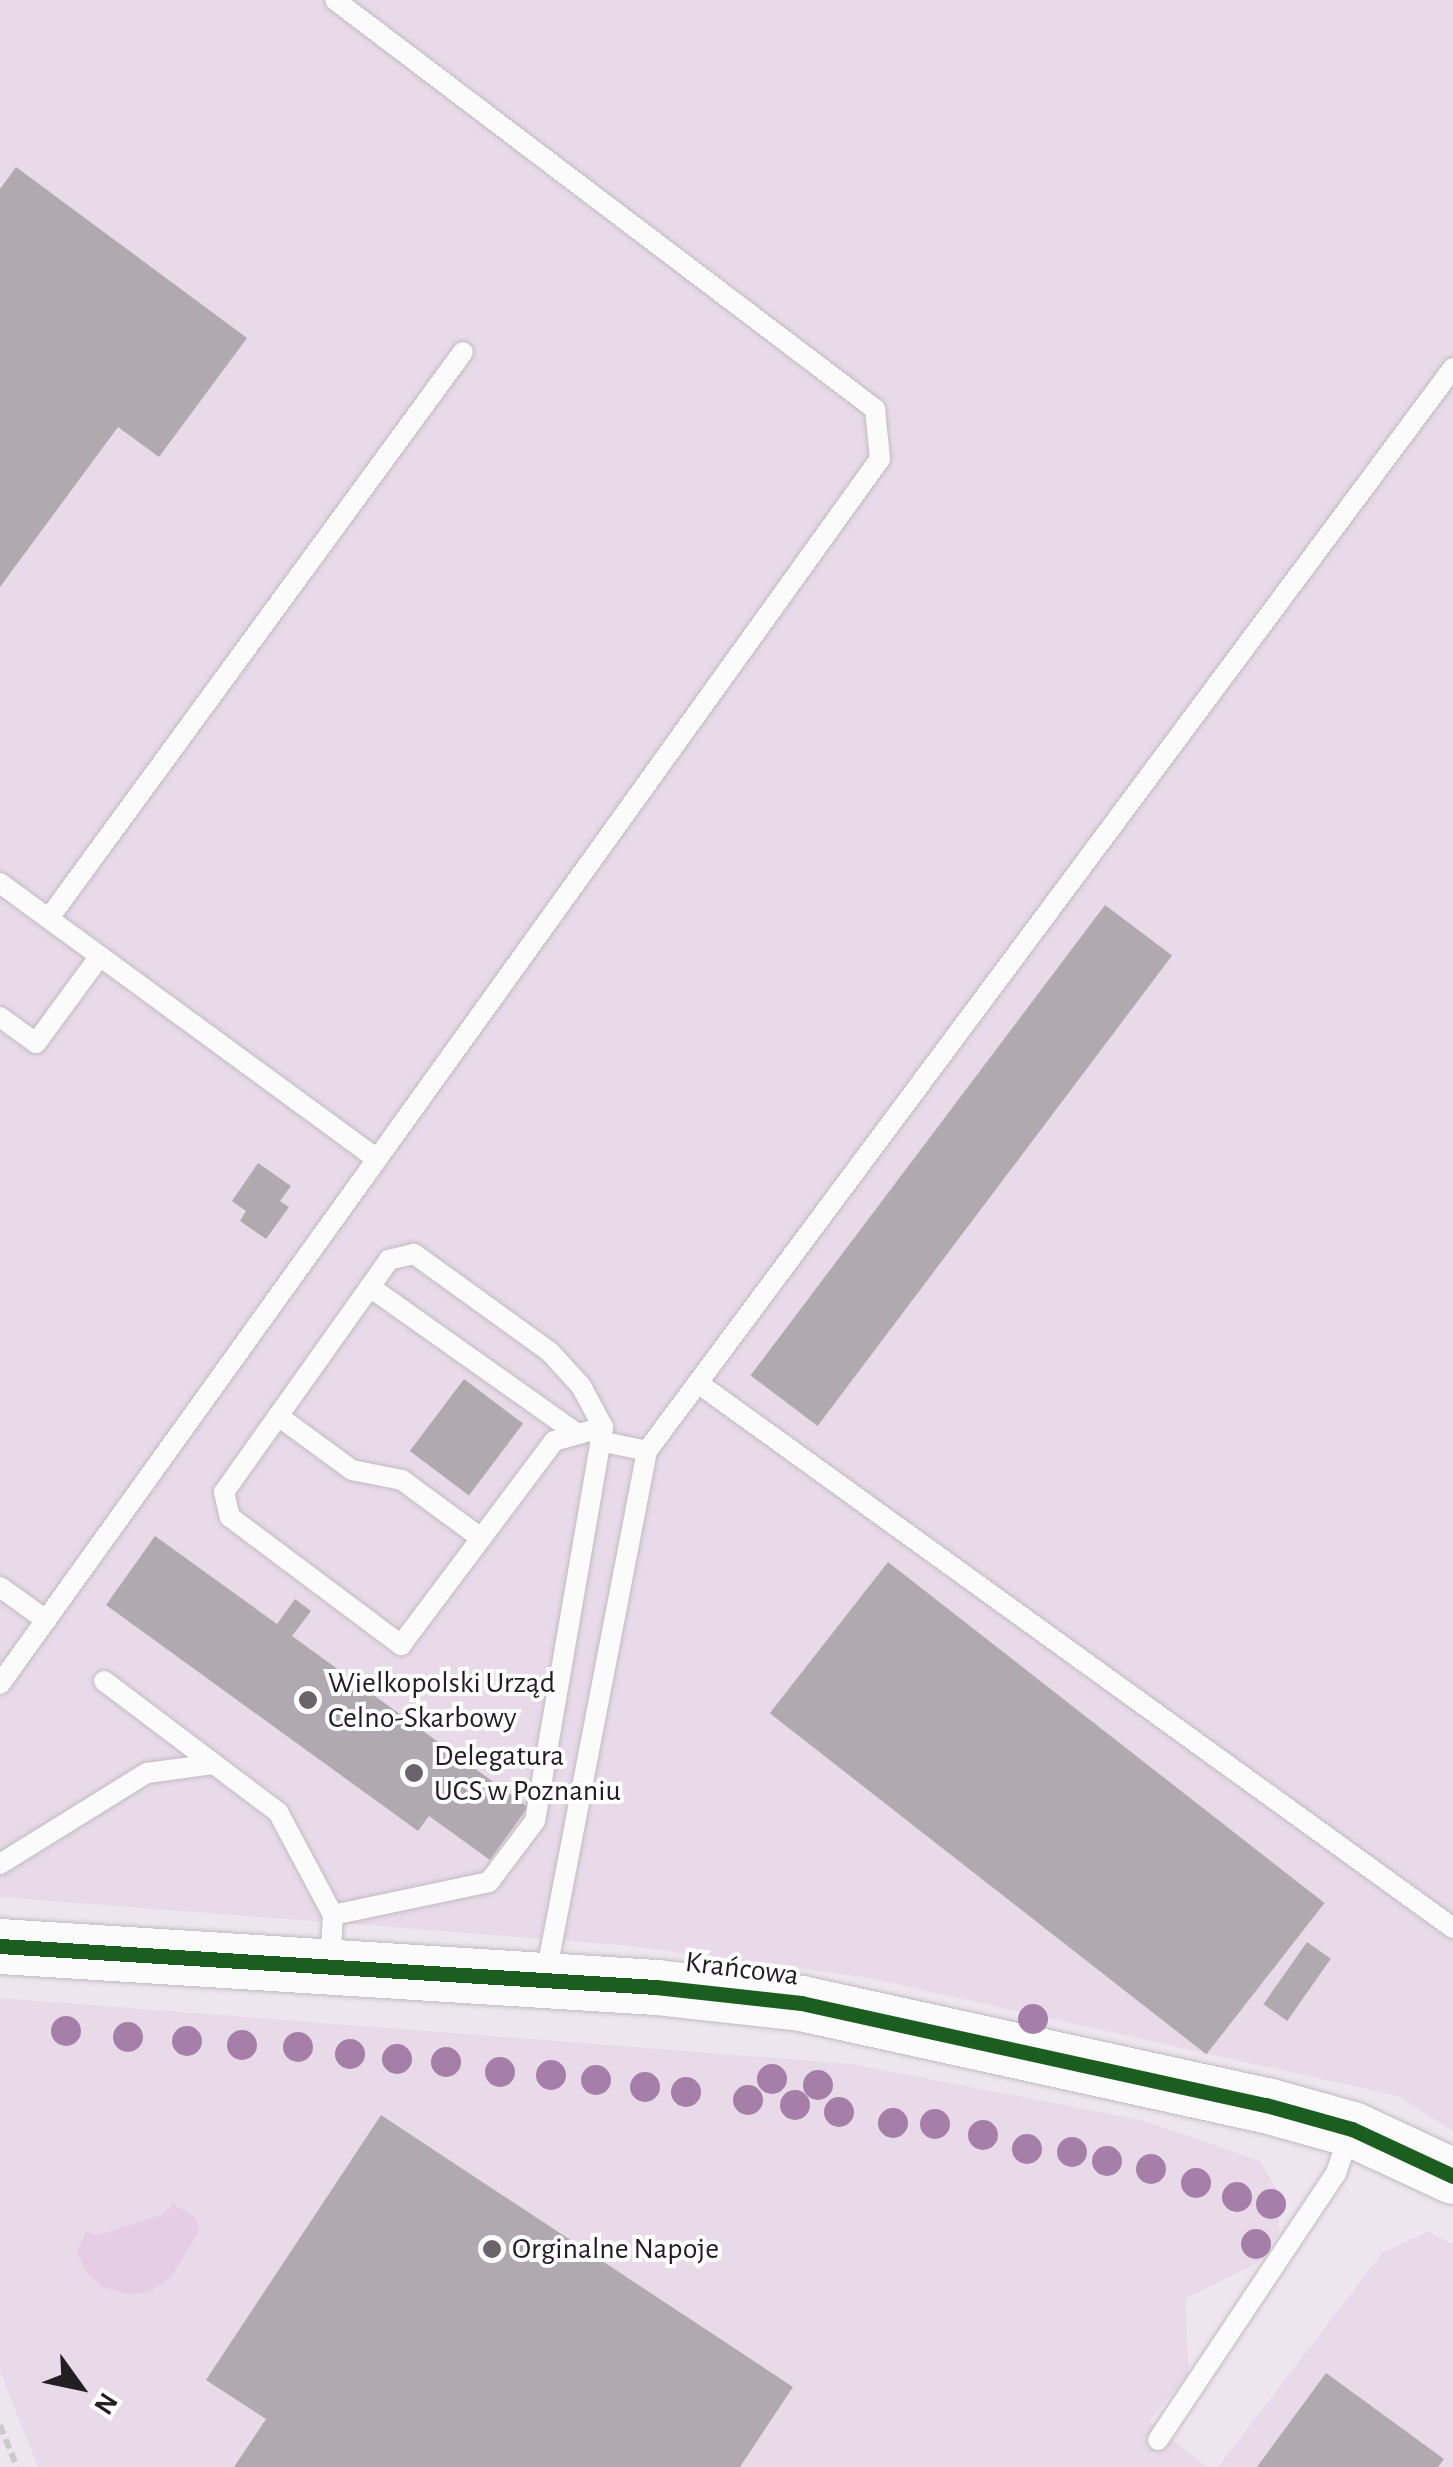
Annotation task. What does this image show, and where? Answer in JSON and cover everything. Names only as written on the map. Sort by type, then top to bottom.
[{"type":"street","name":"Krańcowa","points":[[0,1946],[544,1981],[801,2003],[1352,2128],[1453,2176]]},
{"type":"lane","points":[[0,1684],[880,459],[876,410],[335,0]]},
{"type":"lane","points":[[48,918],[463,352]]},
{"type":"lane","points":[[544,1981],[647,1452],[1453,368]]},
{"type":"lane","points":[[0,883],[377,1160]]},
{"type":"lane","points":[[0,1017],[36,1043],[100,956]]},
{"type":"lane","points":[[332,1915],[489,1882],[535,1821],[601,1434],[582,1386],[550,1352],[414,1254],[390,1260],[224,1492],[230,1517],[402,1645],[554,1441],[578,1434],[601,1434],[647,1452]]},
{"type":"lane","points":[[370,1287],[578,1434]]},
{"type":"lane","points":[[698,1383],[1453,1928]]},
{"type":"lane","points":[[278,1416],[352,1470],[402,1480],[481,1538]]},
{"type":"lane","points":[[0,1587],[46,1620]]},
{"type":"lane","points":[[104,1681],[278,1812],[332,1915],[330,1969]]},
{"type":"lane","points":[[0,1864],[147,1773],[214,1764]]},
{"type":"lane","points":[[1158,2440],[1336,2173],[1352,2128]]},
{"type":"path","points":[[0,2425],[17,2467]]},
{"type":"shaded area","points":[[0,0],[1453,0],[1453,2131],[1398,2096],[869,1978],[623,1945],[0,1897]]},
{"type":"shaded area","points":[[0,1998],[852,2064],[1141,2120],[1260,2161],[1278,2192],[1279,2233],[1257,2263],[1185,2299],[1189,2374],[1149,2421],[1207,2467],[38,2467],[0,2371]]},
{"type":"shaded area","points":[[173,2204],[196,2218],[199,2231],[171,2277],[150,2292],[127,2294],[102,2287],[85,2270],[77,2252],[86,2231],[97,2235],[162,2215]]},
{"type":"shaded area","points":[[1429,2231],[1453,2245],[1453,2467],[1218,2467],[1382,2253]]},
{"type":"building","points":[[16,167],[247,338],[159,457],[118,427],[0,587],[0,189]]},
{"type":"building","points":[[1105,905],[1172,956],[818,1426],[751,1375]]},
{"type":"building","points":[[258,1163],[291,1186],[280,1201],[289,1207],[266,1239],[240,1221],[246,1211],[232,1201]]},
{"type":"building","points":[[464,1379],[523,1424],[469,1495],[410,1451]]},
{"type":"building","name":"Wielkopolski Urząd Celno-Skarbowy","points":[[155,1536],[277,1624],[295,1599],[311,1611],[292,1636],[528,1807],[490,1860],[429,1816],[418,1831],[106,1605]]},
{"type":"building","points":[[888,1562],[1325,1903],[1206,2054],[770,1713]]},
{"type":"building","points":[[1307,1942],[1331,1959],[1287,2021],[1263,2004]]},
{"type":"building","points":[[381,2115],[793,2387],[740,2467],[234,2467],[266,2419],[206,2380]]},
{"type":"building","points":[[1326,2373],[1444,2459],[1438,2467],[1257,2467]]},
{"type":"cycle path","points":[[0,1946],[656,1987],[801,2003],[1266,2105],[1352,2129],[1453,2176]]},
{"type":"place","name":"Wielkopolski Urząd Celno-Skarbowy","points":[[308,1700]]},
{"type":"place","name":"Delegatura UCS w Poznaniu","points":[[414,1773]]},
{"type":"place","name":"Orginalne Napoje","points":[[492,2249]]}]
